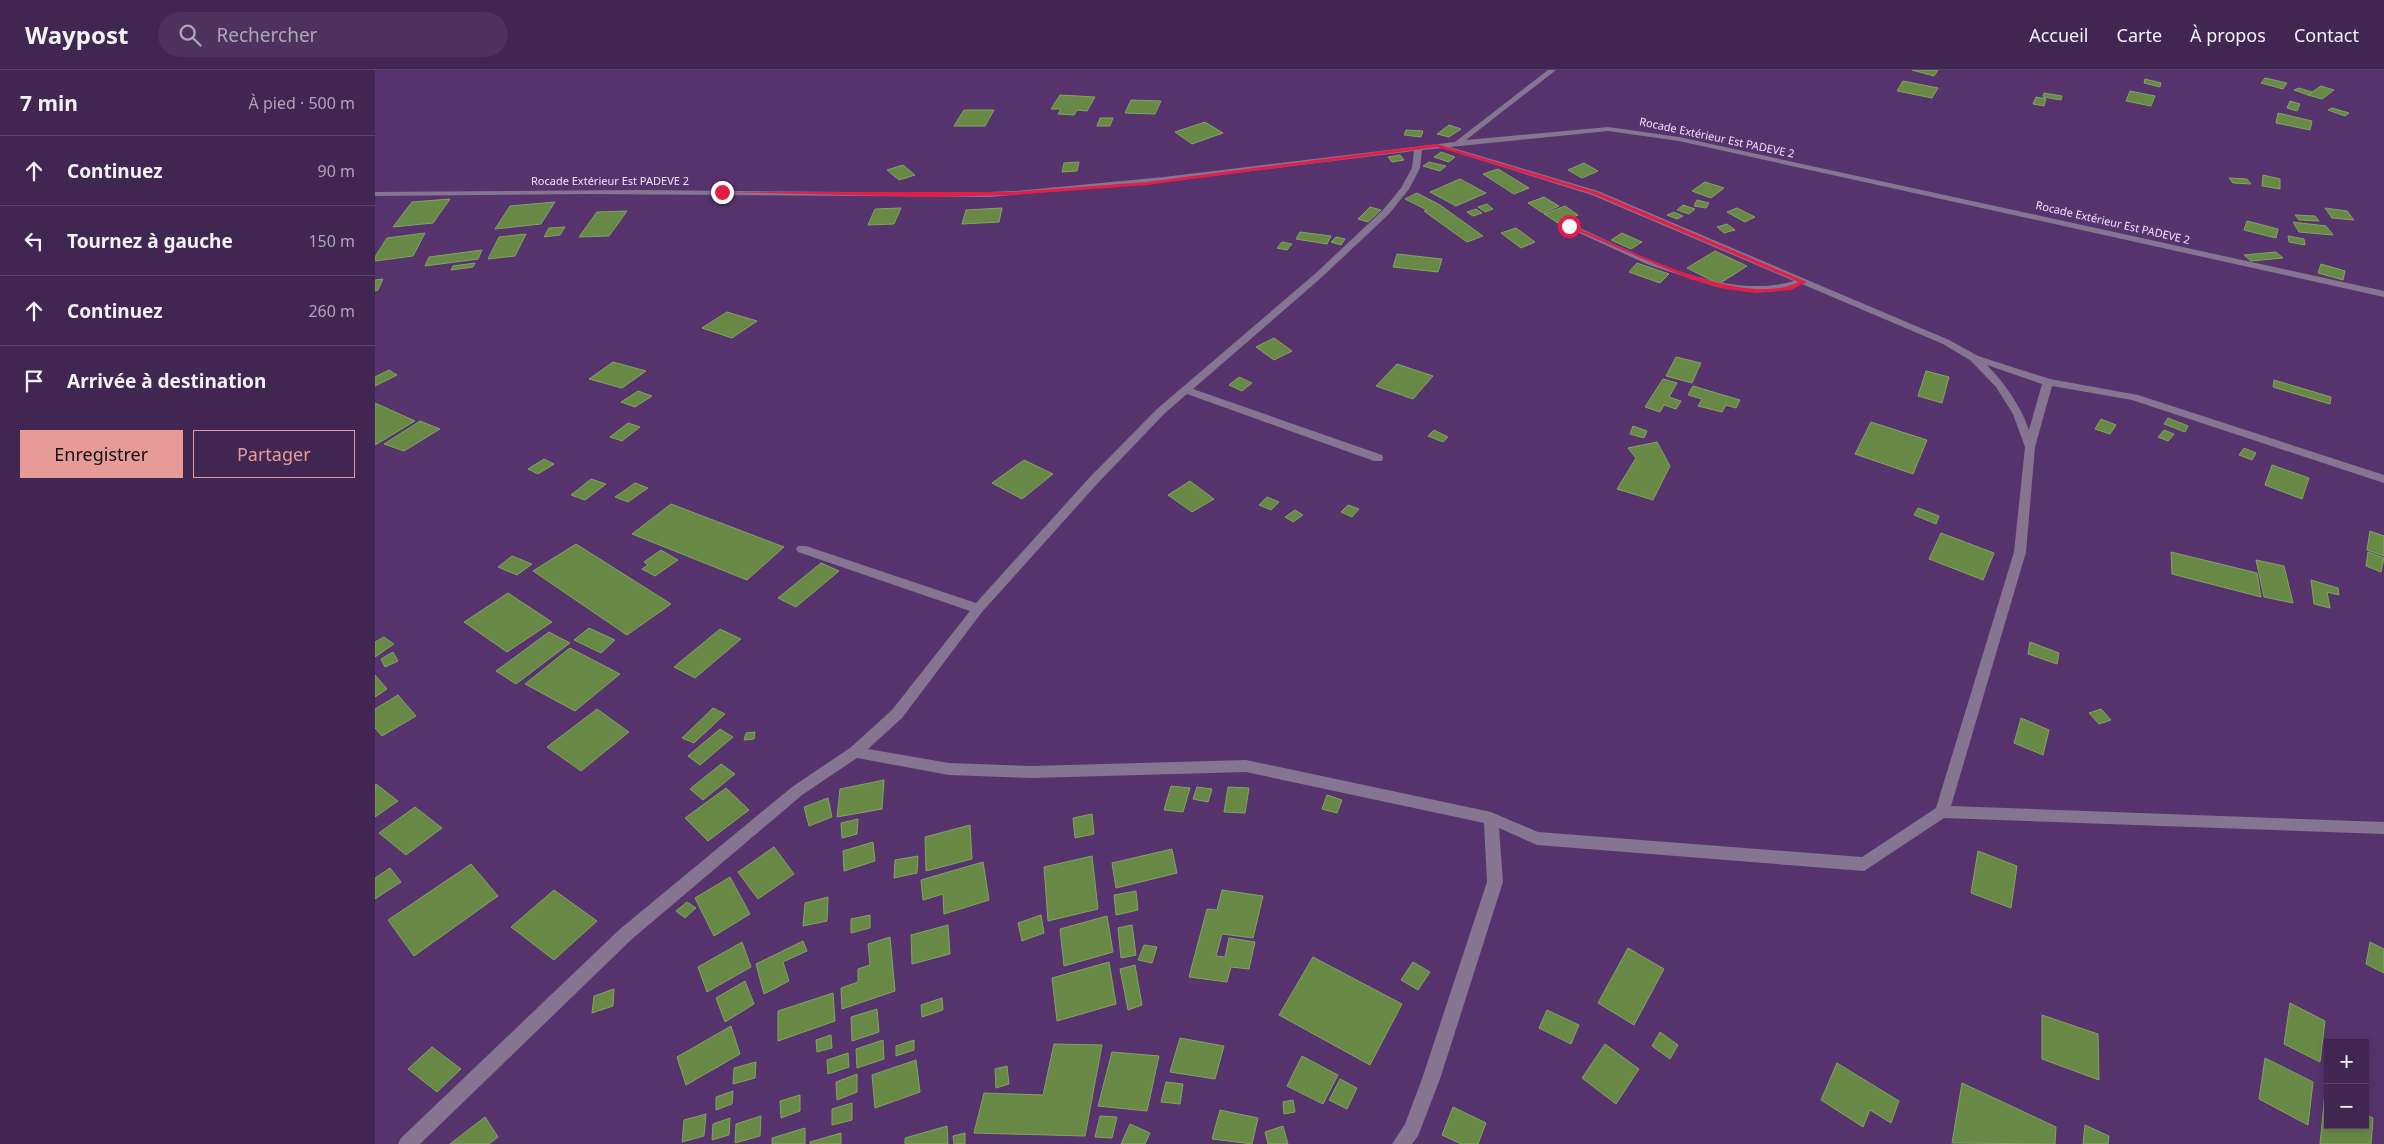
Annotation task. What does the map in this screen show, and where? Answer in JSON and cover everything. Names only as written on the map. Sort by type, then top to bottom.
[{"type":"street","points":[[1455,145],[1552,70]]},
{"type":"street","name":"Rocade Extérieur Est PADEVE 2","points":[[375,194],[517,191],[1011,194],[1147,183],[1437,146],[1608,129],[1633,131],[1939,195],[2384,294]]},
{"type":"street","points":[[1437,146],[1595,193],[1946,342],[1975,358],[2048,382],[2134,397],[2384,479]]},
{"type":"street","points":[[407,1144],[626,934],[797,791],[855,752],[897,714],[978,609],[1108,466],[1161,411],[1319,275],[1386,212],[1405,190],[1416,168],[1418,149]]},
{"type":"street","points":[[1569,226],[1692,278],[1725,288],[1756,291],[1791,288],[1804,282]]},
{"type":"street","points":[[1975,358],[2005,392],[2018,414],[2030,447]]},
{"type":"street","points":[[1942,812],[2020,552],[2030,447],[2048,382]]},
{"type":"street","points":[[1186,390],[1378,458]]},
{"type":"street","points":[[802,549],[978,609]]},
{"type":"street","points":[[855,752],[949,769],[1032,772],[1245,766],[1491,818],[1537,838],[1864,864],[1942,812],[2384,828]]},
{"type":"street","points":[[1401,1144],[1412,1130],[1431,1079],[1495,882],[1491,818]]},
{"type":"building","points":[[1912,70],[1938,70],[1934,76]]},
{"type":"building","points":[[2265,78],[2287,83],[2283,89],[2261,83]]},
{"type":"building","points":[[2145,79],[2161,83],[2160,87],[2144,83]]},
{"type":"building","points":[[1903,81],[1938,88],[1932,98],[1897,91]]},
{"type":"building","points":[[2321,86],[2334,90],[2322,99],[2308,95]]},
{"type":"building","points":[[2299,88],[2312,92],[2308,95],[2294,90]]},
{"type":"building","points":[[2130,91],[2155,96],[2151,106],[2126,101]]},
{"type":"building","points":[[2044,93],[2062,96],[2061,100],[2043,97]]},
{"type":"building","points":[[1060,95],[1095,97],[1087,111],[1077,110],[1074,115],[1058,114],[1061,109],[1051,109]]},
{"type":"building","points":[[2036,97],[2046,99],[2044,106],[2033,104]]},
{"type":"building","points":[[1131,100],[1161,101],[1155,114],[1125,113]]},
{"type":"building","points":[[2290,101],[2300,104],[2297,111],[2287,108]]},
{"type":"building","points":[[2332,108],[2349,113],[2345,116],[2328,110]]},
{"type":"building","points":[[964,110],[994,110],[985,126],[954,126]]},
{"type":"building","points":[[2278,113],[2312,121],[2310,130],[2276,123]]},
{"type":"building","points":[[1100,118],[1113,118],[1110,126],[1097,126]]},
{"type":"building","points":[[1205,122],[1223,133],[1192,144],[1175,132]]},
{"type":"building","points":[[1449,125],[1461,129],[1449,137],[1437,134]]},
{"type":"building","points":[[1406,130],[1423,131],[1421,137],[1404,135]]},
{"type":"building","points":[[1441,152],[1455,157],[1449,162],[1434,157]]},
{"type":"building","points":[[1400,155],[1404,160],[1392,162],[1388,157]]},
{"type":"building","points":[[1079,162],[1077,171],[1062,172],[1064,163]]},
{"type":"building","points":[[1429,162],[1446,166],[1440,171],[1423,166]]},
{"type":"building","points":[[1584,163],[1598,171],[1582,178],[1568,170]]},
{"type":"building","points":[[903,165],[915,175],[899,180],[887,170]]},
{"type":"building","points":[[1498,169],[1529,188],[1514,194],[1483,174]]},
{"type":"building","points":[[2263,175],[2280,179],[2280,189],[2262,186]]},
{"type":"building","points":[[2229,178],[2247,179],[2251,184],[2233,183]]},
{"type":"building","points":[[1460,179],[1486,193],[1456,206],[1430,192]]},
{"type":"building","points":[[1705,182],[1724,188],[1711,198],[1692,191]]},
{"type":"building","points":[[1417,193],[1440,205],[1483,236],[1467,242],[1424,211],[1427,210],[1405,199]]},
{"type":"building","points":[[1544,197],[1559,206],[1543,213],[1528,203]]},
{"type":"building","points":[[450,199],[433,223],[393,227],[412,202]]},
{"type":"building","points":[[1697,200],[1709,203],[1706,208],[1694,206]]},
{"type":"building","points":[[555,202],[541,224],[495,229],[510,206]]},
{"type":"building","points":[[1487,204],[1493,209],[1485,212],[1478,207]]},
{"type":"building","points":[[1683,205],[1695,209],[1689,214],[1677,210]]},
{"type":"building","points":[[1565,206],[1578,215],[1558,223],[1544,214]]},
{"type":"building","points":[[1370,207],[1381,210],[1368,222],[1358,219]]},
{"type":"building","points":[[901,208],[894,224],[868,225],[875,209]]},
{"type":"building","points":[[1002,208],[999,222],[962,224],[966,210]]},
{"type":"building","points":[[1737,208],[1755,217],[1745,222],[1727,212]]},
{"type":"building","points":[[2325,208],[2347,211],[2354,220],[2332,218]]},
{"type":"building","points":[[1476,209],[1482,213],[1473,216],[1467,212]]},
{"type":"building","points":[[627,211],[609,236],[579,237],[597,212]]},
{"type":"building","points":[[1674,212],[1683,216],[1677,219],[1667,215]]},
{"type":"building","points":[[2295,215],[2315,216],[2319,221],[2299,220]]},
{"type":"building","points":[[2247,221],[2278,229],[2276,238],[2244,230]]},
{"type":"building","points":[[2293,222],[2326,226],[2333,235],[2299,232]]},
{"type":"building","points":[[1727,224],[1735,230],[1724,233],[1717,227]]},
{"type":"building","points":[[565,227],[560,235],[544,237],[549,228]]},
{"type":"building","points":[[1516,228],[1535,242],[1521,248],[1501,233]]},
{"type":"building","points":[[1300,232],[1331,236],[1327,244],[1296,239]]},
{"type":"building","points":[[425,233],[413,256],[375,261],[375,257],[387,238]]},
{"type":"building","points":[[1622,233],[1642,242],[1631,249],[1611,240]]},
{"type":"building","points":[[526,234],[515,256],[488,259],[499,237]]},
{"type":"building","points":[[2288,236],[2304,239],[2305,245],[2289,242]]},
{"type":"building","points":[[1336,237],[1345,239],[1341,245],[1331,242]]},
{"type":"building","points":[[1282,242],[1292,244],[1287,250],[1277,248]]},
{"type":"building","points":[[482,250],[478,259],[425,266],[429,257]]},
{"type":"building","points":[[1715,251],[1747,266],[1719,284],[1687,268]]},
{"type":"building","points":[[2276,252],[2283,258],[2251,261],[2244,255]]},
{"type":"building","points":[[1397,254],[1442,259],[1438,272],[1393,267]]},
{"type":"building","points":[[475,263],[473,267],[451,270],[453,266]]},
{"type":"building","points":[[1637,263],[1669,274],[1660,283],[1629,272]]},
{"type":"building","points":[[2321,264],[2345,271],[2343,280],[2318,273]]},
{"type":"building","points":[[383,279],[378,290],[375,291],[375,280]]},
{"type":"building","points":[[727,312],[757,321],[732,338],[702,328]]},
{"type":"building","points":[[1274,338],[1292,351],[1274,360],[1256,347]]},
{"type":"building","points":[[1676,357],[1701,363],[1692,383],[1666,376]]},
{"type":"building","points":[[613,362],[646,371],[622,388],[589,379]]},
{"type":"building","points":[[1397,364],[1433,376],[1413,399],[1376,386]]},
{"type":"building","points":[[389,370],[397,375],[375,386],[375,377]]},
{"type":"building","points":[[1926,371],[1949,377],[1942,403],[1918,396]]},
{"type":"building","points":[[1239,377],[1252,383],[1242,391],[1229,385]]},
{"type":"building","points":[[1663,379],[1677,383],[1669,397],[1681,401],[1676,409],[1664,405],[1660,412],[1645,407]]},
{"type":"building","points":[[2274,380],[2331,397],[2330,404],[2273,387]]},
{"type":"building","points":[[1693,386],[1740,400],[1736,408],[1726,405],[1722,412],[1698,406],[1702,399],[1688,395]]},
{"type":"building","points":[[638,391],[652,396],[635,407],[621,402]]},
{"type":"building","points":[[375,403],[415,421],[375,445]]},
{"type":"building","points":[[2168,418],[2188,426],[2185,432],[2164,424]]},
{"type":"building","points":[[2101,419],[2116,425],[2110,434],[2095,429]]},
{"type":"building","points":[[420,421],[440,429],[404,451],[384,444]]},
{"type":"building","points":[[1871,422],[1927,440],[1913,474],[1855,454]]},
{"type":"building","points":[[628,423],[640,427],[622,441],[610,437]]},
{"type":"building","points":[[1633,426],[1647,431],[1644,438],[1630,434]]},
{"type":"building","points":[[1434,430],[1448,437],[1443,442],[1428,436]]},
{"type":"building","points":[[2164,430],[2174,434],[2168,441],[2158,437]]},
{"type":"building","points":[[1657,442],[1670,466],[1653,500],[1617,489],[1636,458],[1628,448]]},
{"type":"building","points":[[2244,448],[2256,453],[2252,460],[2239,455]]},
{"type":"building","points":[[544,459],[554,464],[538,474],[528,469]]},
{"type":"building","points":[[1024,460],[1053,474],[1022,499],[992,483]]},
{"type":"building","points":[[2272,465],[2309,478],[2302,499],[2265,485]]},
{"type":"building","points":[[591,479],[606,484],[585,500],[571,495]]},
{"type":"building","points":[[1190,481],[1214,499],[1192,512],[1168,495]]},
{"type":"building","points":[[635,483],[648,488],[628,502],[615,497]]},
{"type":"building","points":[[1267,497],[1279,502],[1271,510],[1259,505]]},
{"type":"building","points":[[671,504],[784,547],[747,580],[632,534]]},
{"type":"building","points":[[1348,505],[1359,509],[1352,517],[1341,512]]},
{"type":"building","points":[[1918,508],[1939,516],[1936,524],[1914,515]]},
{"type":"building","points":[[1295,510],[1303,515],[1293,522],[1285,517]]},
{"type":"building","points":[[2370,531],[2384,536],[2384,556],[2367,550]]},
{"type":"building","points":[[1941,533],[1994,553],[1983,580],[1929,559]]},
{"type":"building","points":[[576,544],[671,604],[627,635],[533,571]]},
{"type":"building","points":[[661,550],[678,560],[655,576],[642,569],[648,565],[644,562]]},
{"type":"building","points":[[2171,552],[2257,573],[2261,597],[2172,574]]},
{"type":"building","points":[[2368,552],[2384,558],[2381,572],[2366,566]]},
{"type":"building","points":[[512,556],[532,564],[517,575],[498,567]]},
{"type":"building","points":[[2256,560],[2284,566],[2293,603],[2264,597]]},
{"type":"building","points":[[821,563],[839,571],[796,607],[778,598]]},
{"type":"building","points":[[2311,580],[2338,588],[2339,595],[2327,592],[2330,608],[2314,604]]},
{"type":"building","points":[[508,593],[552,622],[507,652],[464,622]]},
{"type":"building","points":[[589,628],[615,640],[601,653],[574,640]]},
{"type":"building","points":[[720,629],[741,639],[695,678],[674,667]]},
{"type":"building","points":[[549,632],[570,643],[516,684],[496,671]]},
{"type":"building","points":[[384,637],[394,644],[375,657],[375,642]]},
{"type":"building","points":[[2030,642],[2059,653],[2057,664],[2028,654]]},
{"type":"building","points":[[570,648],[620,674],[575,711],[525,684]]},
{"type":"building","points":[[393,652],[398,661],[385,667],[381,659]]},
{"type":"building","points":[[375,675],[387,689],[375,697]]},
{"type":"building","points":[[398,695],[416,716],[382,736],[375,728],[375,709]]},
{"type":"building","points":[[713,708],[725,714],[694,743],[682,738]]},
{"type":"building","points":[[597,709],[629,732],[581,771],[547,747]]},
{"type":"building","points":[[2101,709],[2111,720],[2099,724],[2089,713]]},
{"type":"building","points":[[2021,718],[2049,730],[2043,755],[2014,743]]},
{"type":"building","points":[[720,729],[733,737],[700,765],[688,756]]},
{"type":"building","points":[[755,732],[754,739],[744,740],[746,733]]},
{"type":"building","points":[[721,764],[735,774],[703,800],[690,789]]},
{"type":"building","points":[[884,780],[882,809],[837,817],[840,789]]},
{"type":"building","points":[[375,785],[398,801],[375,817]]},
{"type":"building","points":[[1171,786],[1190,788],[1183,812],[1164,810]]},
{"type":"building","points":[[1197,787],[1212,789],[1208,802],[1193,799]]},
{"type":"building","points":[[1228,787],[1249,788],[1245,813],[1224,812]]},
{"type":"building","points":[[726,788],[749,810],[708,841],[685,818]]},
{"type":"building","points":[[1327,795],[1342,800],[1337,813],[1322,809]]},
{"type":"building","points":[[828,798],[832,817],[809,826],[804,807]]},
{"type":"building","points":[[415,807],[442,828],[406,855],[379,833]]},
{"type":"building","points":[[1092,814],[1094,834],[1075,838],[1073,818]]},
{"type":"building","points":[[858,819],[857,834],[842,838],[841,823]]},
{"type":"building","points":[[970,825],[972,859],[926,871],[925,837]]},
{"type":"building","points":[[873,842],[875,861],[844,871],[843,851]]},
{"type":"building","points":[[774,847],[794,874],[758,899],[738,872]]},
{"type":"building","points":[[1172,849],[1177,873],[1116,888],[1112,863]]},
{"type":"building","points":[[1978,851],[2017,866],[2011,908],[1971,893]]},
{"type":"building","points":[[918,856],[917,873],[894,878],[895,860]]},
{"type":"building","points":[[1092,856],[1098,909],[1048,921],[1044,867]]},
{"type":"building","points":[[983,862],[989,900],[944,914],[943,894],[923,900],[921,880]]},
{"type":"building","points":[[471,864],[498,896],[414,956],[388,920]]},
{"type":"building","points":[[390,868],[401,882],[375,899],[375,878]]},
{"type":"building","points":[[730,877],[750,914],[714,936],[695,898]]},
{"type":"building","points":[[554,890],[597,921],[554,960],[511,927]]},
{"type":"building","points":[[1222,890],[1263,896],[1253,938],[1222,934],[1216,956],[1225,957],[1229,938],[1255,942],[1249,969],[1231,967],[1227,982],[1189,977],[1207,909],[1217,910]]},
{"type":"building","points":[[1136,891],[1138,910],[1116,915],[1114,895]]},
{"type":"building","points":[[828,897],[827,921],[803,926],[805,903]]},
{"type":"building","points":[[687,902],[696,908],[685,918],[676,911]]},
{"type":"building","points":[[870,915],[870,928],[851,933],[851,919]]},
{"type":"building","points":[[1041,915],[1044,933],[1022,941],[1018,923]]},
{"type":"building","points":[[1107,916],[1113,952],[1064,966],[1060,929]]},
{"type":"building","points":[[948,925],[950,954],[912,964],[911,935]]},
{"type":"building","points":[[1132,925],[1136,955],[1121,958],[1118,928]]},
{"type":"building","points":[[890,937],[895,991],[842,1009],[841,988],[858,982],[858,969],[870,965],[868,944]]},
{"type":"building","points":[[803,941],[807,951],[783,962],[789,981],[764,994],[756,964]]},
{"type":"building","points":[[742,942],[751,967],[707,992],[698,967]]},
{"type":"building","points":[[2370,942],[2384,949],[2384,973],[2366,964]]},
{"type":"building","points":[[1144,945],[1157,947],[1152,963],[1138,960]]},
{"type":"building","points":[[1628,948],[1664,969],[1634,1025],[1598,1003]]},
{"type":"building","points":[[1313,957],[1402,1004],[1370,1065],[1279,1015]]},
{"type":"building","points":[[1109,962],[1116,1004],[1057,1021],[1052,978]]},
{"type":"building","points":[[1413,962],[1430,972],[1418,990],[1401,980]]},
{"type":"building","points":[[1135,965],[1142,1005],[1128,1010],[1120,969]]},
{"type":"building","points":[[745,981],[754,1004],[725,1022],[716,998]]},
{"type":"building","points":[[614,989],[613,1006],[592,1013],[594,996]]},
{"type":"building","points":[[833,993],[835,1021],[778,1041],[778,1011]]},
{"type":"building","points":[[942,998],[943,1010],[922,1017],[921,1005]]},
{"type":"building","points":[[2290,1003],[2325,1021],[2320,1062],[2284,1044]]},
{"type":"building","points":[[877,1009],[879,1032],[852,1041],[851,1017]]},
{"type":"building","points":[[1547,1010],[1579,1025],[1571,1044],[1539,1028]]},
{"type":"building","points":[[2042,1015],[2098,1034],[2099,1080],[2042,1059]]},
{"type":"building","points":[[731,1026],[740,1054],[686,1085],[677,1057]]},
{"type":"building","points":[[1660,1032],[1678,1045],[1670,1059],[1652,1046]]},
{"type":"building","points":[[831,1035],[832,1048],[817,1052],[816,1040]]},
{"type":"building","points":[[1180,1038],[1224,1046],[1215,1079],[1170,1072]]},
{"type":"building","points":[[883,1040],[884,1059],[857,1068],[856,1049]]},
{"type":"building","points":[[914,1040],[914,1050],[896,1056],[896,1046]]},
{"type":"building","points":[[1054,1044],[1102,1045],[1085,1136],[974,1133],[984,1093],[1043,1095]]},
{"type":"building","points":[[1605,1044],[1639,1069],[1616,1104],[1582,1078]]},
{"type":"building","points":[[432,1047],[461,1069],[437,1092],[408,1069]]},
{"type":"building","points":[[1112,1052],[1159,1056],[1147,1111],[1098,1106]]},
{"type":"building","points":[[848,1053],[849,1067],[828,1074],[827,1060]]},
{"type":"building","points":[[1302,1056],[1338,1075],[1323,1104],[1287,1086]]},
{"type":"building","points":[[2265,1058],[2313,1082],[2308,1125],[2259,1099]]},
{"type":"building","points":[[916,1060],[920,1092],[875,1108],[872,1075]]},
{"type":"building","points":[[756,1062],[755,1078],[733,1084],[734,1068]]},
{"type":"building","points":[[1837,1063],[1899,1101],[1891,1123],[1870,1110],[1863,1127],[1821,1100]]},
{"type":"building","points":[[1007,1066],[1009,1084],[996,1088],[995,1069]]},
{"type":"building","points":[[857,1074],[857,1092],[837,1100],[836,1082]]},
{"type":"building","points":[[1340,1079],[1357,1088],[1347,1109],[1329,1100]]},
{"type":"building","points":[[1166,1082],[1183,1084],[1180,1104],[1161,1102]]},
{"type":"building","points":[[1962,1083],[2056,1127],[2055,1144],[1952,1143]]},
{"type":"building","points":[[733,1091],[732,1104],[716,1110],[716,1097]]},
{"type":"building","points":[[800,1095],[800,1111],[781,1118],[780,1101]]},
{"type":"building","points":[[1293,1100],[1295,1112],[1284,1114],[1283,1102]]},
{"type":"building","points":[[852,1103],[852,1120],[832,1125],[832,1109]]},
{"type":"building","points":[[2324,1103],[2324,1129],[2369,1129],[2369,1116],[2373,1118],[2371,1144],[2320,1144]]},
{"type":"building","points":[[1453,1107],[1486,1123],[1478,1144],[1461,1144],[1442,1135]]},
{"type":"building","points":[[1220,1110],[1258,1118],[1252,1144],[1212,1139]]},
{"type":"building","points":[[706,1114],[704,1136],[682,1142],[684,1120]]},
{"type":"building","points":[[761,1116],[760,1136],[735,1143],[736,1124]]},
{"type":"building","points":[[1100,1116],[1117,1117],[1112,1138],[1095,1137]]},
{"type":"building","points":[[485,1117],[498,1137],[489,1144],[450,1144]]},
{"type":"building","points":[[730,1118],[729,1135],[712,1140],[713,1124]]},
{"type":"building","points":[[1130,1124],[1150,1133],[1145,1144],[1121,1144]]},
{"type":"building","points":[[2085,1125],[2109,1136],[2108,1144],[2083,1144]]},
{"type":"building","points":[[947,1126],[948,1144],[905,1144],[905,1138]]},
{"type":"building","points":[[1283,1126],[1288,1144],[1268,1144],[1265,1132]]},
{"type":"building","points":[[805,1128],[805,1144],[772,1144],[772,1138]]},
{"type":"building","points":[[841,1133],[841,1144],[810,1144],[810,1142]]},
{"type":"building","points":[[965,1133],[965,1144],[954,1144],[953,1136]]},
{"type":"route","points":[[722,192],[929,195],[1011,194],[1147,183],[1437,146],[1595,193],[1804,282],[1791,288],[1756,291],[1725,288],[1692,278],[1569,226]]}]
